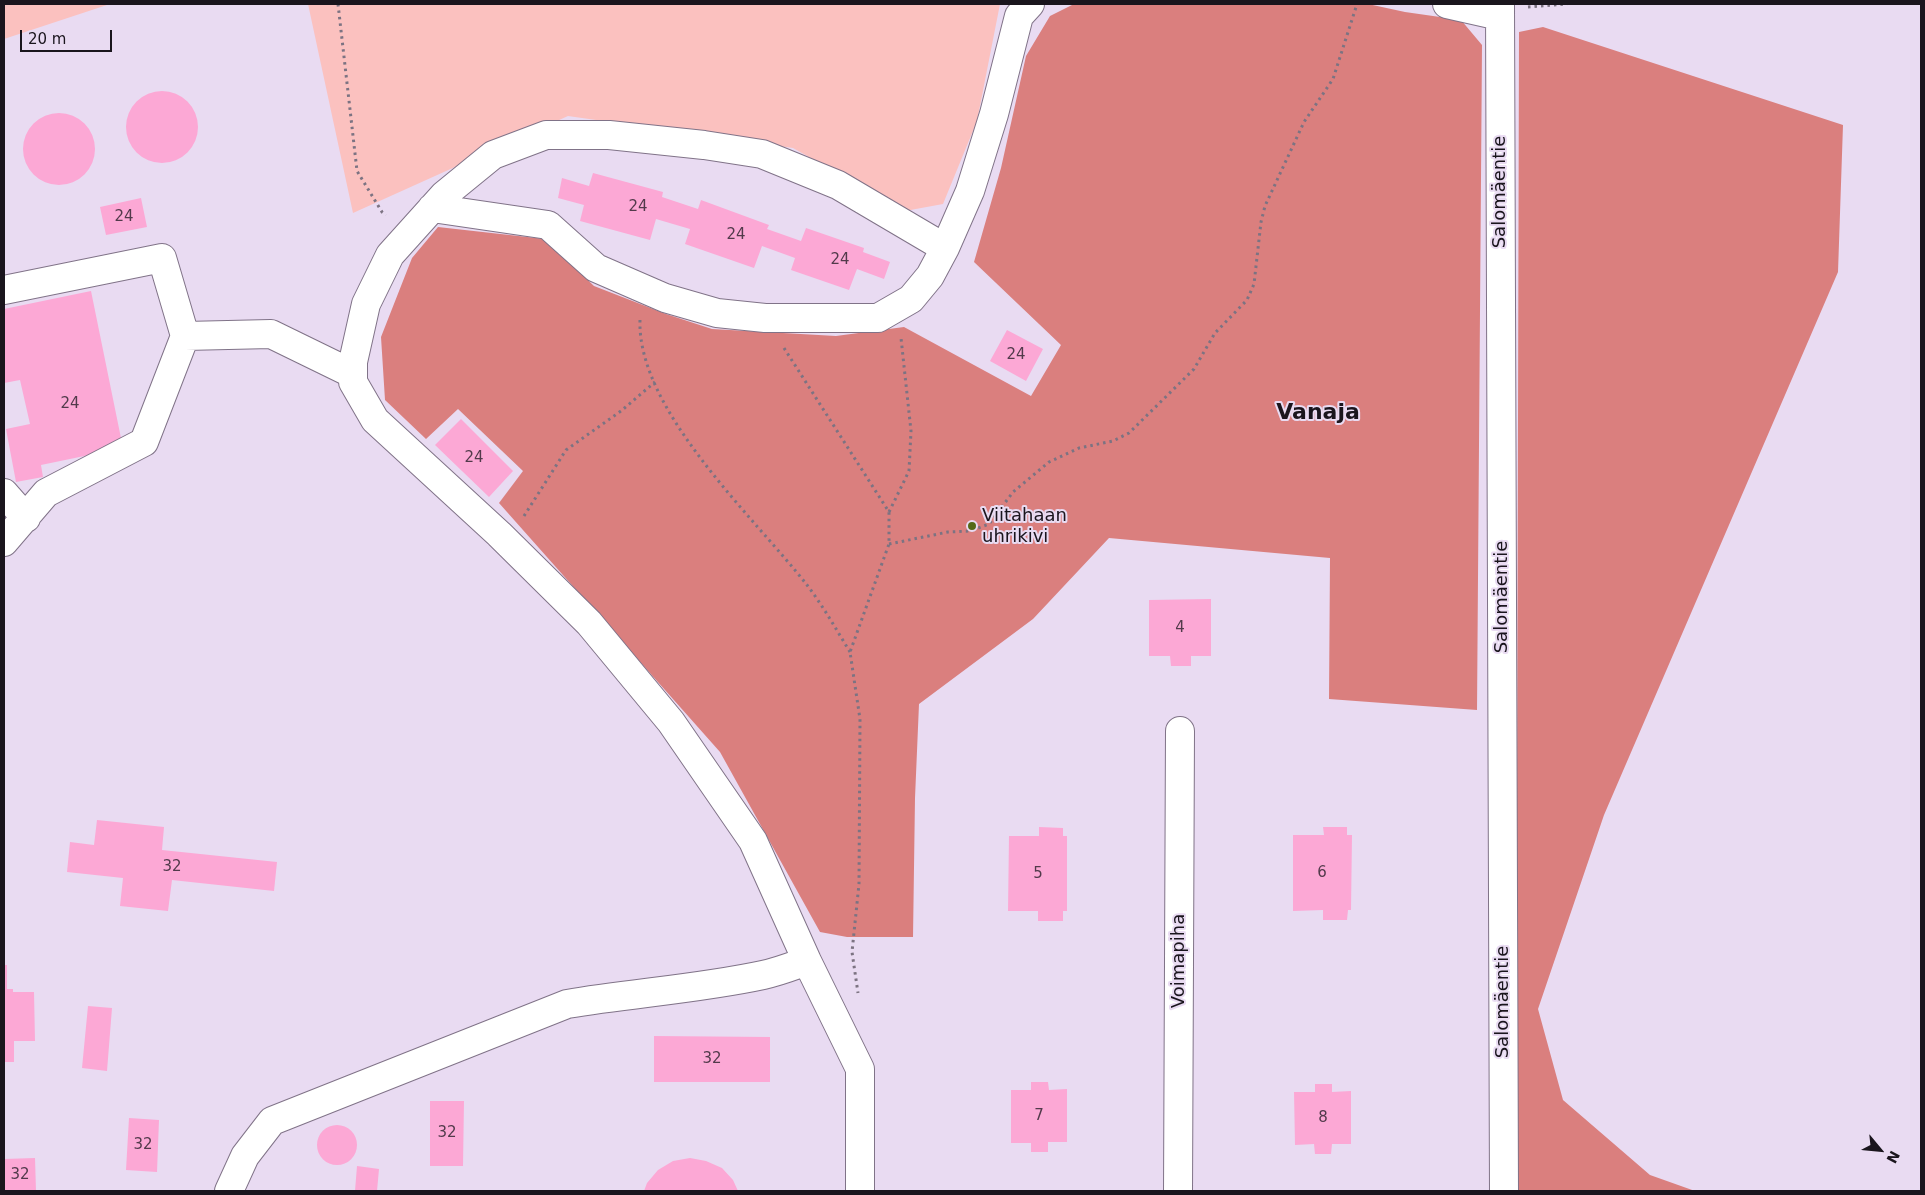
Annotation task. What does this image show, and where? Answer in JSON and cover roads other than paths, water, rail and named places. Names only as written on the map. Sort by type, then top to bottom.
[{"type":"street","points":[[432,208],[548,225],[596,268],[665,298],[717,314],[765,318],[878,318],[911,299],[930,276],[945,248],[970,191],[988,134],[1019,16],[1030,4]]},
{"type":"street","points":[[1447,4],[1500,10]]},
{"type":"street","name":"Salomäentie","points":[[1500,10],[1504,1191]]},
{"type":"street","points":[[860,1191],[860,1069],[807,960],[753,840],[671,722],[589,622],[506,541],[375,420],[353,382],[353,362],[366,304],[390,255],[444,195],[492,155],[546,135],[609,135],[704,145],[762,154],[838,185],[945,248]]},
{"type":"street","points":[[4,290],[162,258],[185,336],[144,442],[46,493],[4,542]]},
{"type":"street","points":[[185,336],[271,334],[353,374]]},
{"type":"street","points":[[4,493],[26,518]]},
{"type":"street","name":"Voimapiha","points":[[1178,1191],[1180,730]]},
{"type":"street","points":[[229,1191],[245,1156],[272,1121],[567,1004],[616,996],[672,991],[765,975],[807,960]]},
{"type":"place","name":"Viitahaan uhrikivi","points":[[972,526]]},
{"type":"district","name":"Vanaja","points":[[1318,413]]}]
